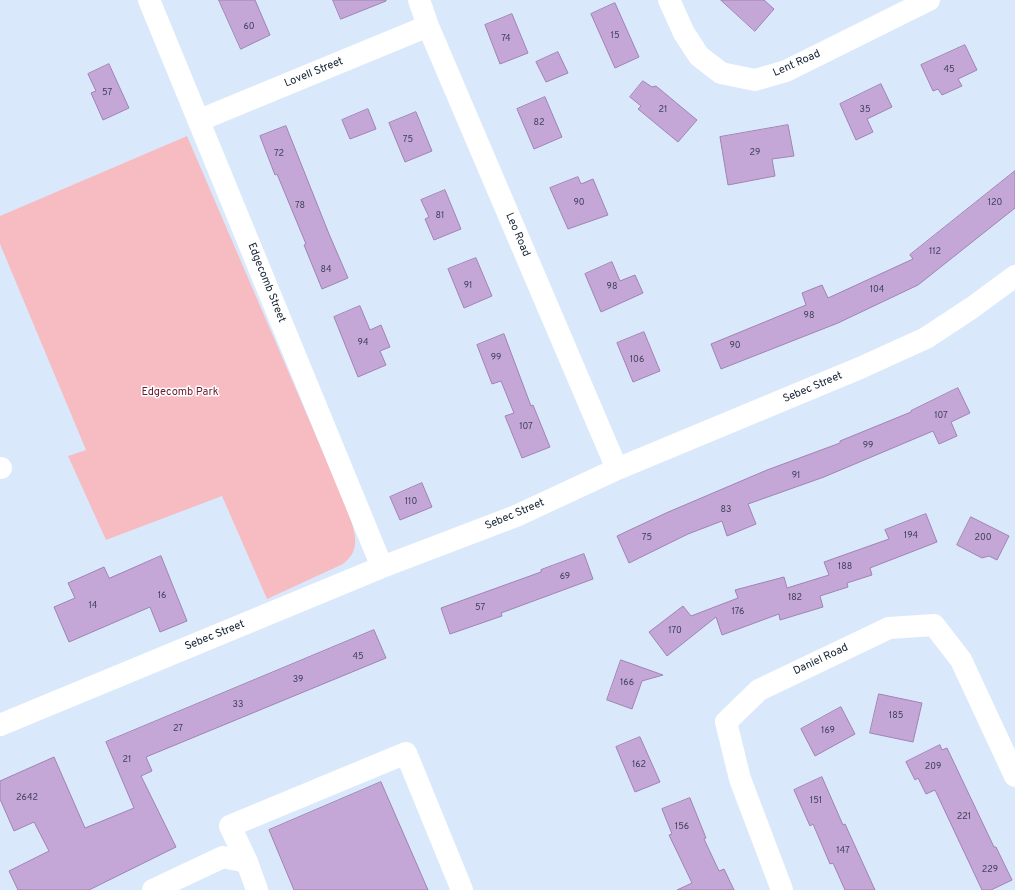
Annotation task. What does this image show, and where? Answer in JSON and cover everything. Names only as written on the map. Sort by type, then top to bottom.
[{"type":"street","name":"Edgecomb Street","points":[[149,0],[200,120],[382,567]]},
{"type":"street","name":"Leo Road","points":[[419,0],[428,26],[617,469]]},
{"type":"street","name":"Lent Road","points":[[669,0],[684,33],[699,56],[720,73],[755,80],[786,71],[929,0]]},
{"type":"street","name":"Lovell Street","points":[[200,120],[428,26]]},
{"type":"street","name":"Sebec Street","points":[[0,725],[382,567],[516,516],[617,469],[853,371],[926,338],[973,307],[1015,276]]},
{"type":"street","name":"Daniel Road","points":[[782,890],[740,779],[726,722],[759,690],[888,628],[934,625],[961,660],[1015,776]]},
{"type":"street","points":[[257,890],[247,862],[230,826],[406,753],[462,890]]},
{"type":"street","points":[[153,890],[223,858],[247,862]]},
{"type":"green space","name":"Edgecomb Park","points":[[187,136],[347,508],[354,531],[355,545],[353,551],[343,564],[267,599],[222,496],[106,540],[68,456],[86,450],[0,244],[0,216]]},
{"type":"building","points":[[219,0],[255,0],[270,35],[241,49]]},
{"type":"building","points":[[333,0],[386,0],[386,1],[341,19]]},
{"type":"building","points":[[721,0],[764,0],[774,9],[755,31]]},
{"type":"building","points":[[615,3],[639,57],[615,68],[591,14]]},
{"type":"building","points":[[512,14],[528,53],[500,64],[485,25]]},
{"type":"building","points":[[965,45],[977,70],[958,79],[962,86],[942,95],[938,89],[933,91],[921,65]]},
{"type":"building","points":[[558,52],[568,73],[546,82],[536,62]]},
{"type":"building","points":[[109,64],[129,108],[103,120],[91,93],[96,91],[88,74]]},
{"type":"building","points":[[643,81],[652,87],[656,86],[697,120],[678,142],[638,109],[641,106],[630,97]]},
{"type":"building","points":[[881,84],[892,107],[867,119],[873,132],[856,140],[840,104]]},
{"type":"building","points":[[545,97],[562,137],[534,149],[517,109]]},
{"type":"building","points":[[368,109],[376,129],[350,139],[342,120]]},
{"type":"building","points":[[416,112],[432,151],[405,162],[389,123]]},
{"type":"building","points":[[788,125],[794,156],[772,159],[775,176],[728,185],[720,137]]},
{"type":"building","points":[[286,126],[348,278],[322,289],[304,245],[306,244],[277,174],[275,175],[260,136]]},
{"type":"building","points":[[1015,171],[1015,208],[918,285],[838,323],[721,369],[711,344],[806,305],[802,293],[822,285],[828,298],[913,259],[910,255]]},
{"type":"building","points":[[578,177],[581,184],[593,179],[608,215],[568,229],[550,188]]},
{"type":"building","points":[[445,190],[461,229],[434,240],[425,219],[429,217],[421,200]]},
{"type":"building","points":[[476,258],[492,296],[464,308],[448,269]]},
{"type":"building","points":[[612,262],[620,281],[635,275],[643,293],[601,312],[585,274]]},
{"type":"building","points":[[360,306],[370,330],[381,325],[390,347],[380,351],[386,365],[358,377],[334,317]]},
{"type":"building","points":[[644,332],[660,371],[633,382],[617,343]]},
{"type":"building","points":[[504,334],[531,406],[533,405],[550,447],[522,458],[505,416],[514,413],[501,381],[492,384],[477,345]]},
{"type":"building","points":[[958,388],[970,413],[951,422],[957,436],[939,444],[933,431],[824,477],[748,504],[756,524],[727,536],[722,521],[688,534],[629,563],[617,536],[666,513],[767,470],[840,443],[840,441],[911,412]]},
{"type":"building","points":[[422,483],[432,507],[400,520],[390,497]]},
{"type":"building","points":[[926,514],[937,542],[870,568],[872,575],[847,583],[848,587],[820,596],[823,607],[780,620],[779,614],[722,635],[716,617],[667,656],[649,632],[683,606],[691,616],[738,598],[735,590],[784,577],[787,588],[829,575],[824,562],[889,539],[885,530]]},
{"type":"building","points":[[971,517],[1009,536],[997,560],[989,556],[982,558],[957,545]]},
{"type":"building","points":[[584,554],[593,579],[501,613],[502,616],[450,634],[441,608],[541,572],[541,570]]},
{"type":"building","points":[[161,556],[187,621],[160,632],[150,607],[69,642],[54,607],[75,598],[68,583],[104,567],[109,578]]},
{"type":"building","points":[[374,630],[386,658],[146,757],[152,771],[141,776],[176,847],[89,890],[18,890],[9,871],[49,851],[34,822],[14,831],[0,799],[0,781],[54,757],[85,828],[134,808],[106,742]]},
{"type":"building","points":[[621,660],[663,675],[642,681],[632,709],[607,700]]},
{"type":"building","points":[[879,694],[922,703],[913,742],[870,733]]},
{"type":"building","points":[[841,707],[855,734],[815,756],[801,729]]},
{"type":"building","points":[[640,737],[660,782],[635,792],[616,747]]},
{"type":"building","points":[[940,745],[942,750],[947,748],[994,847],[996,847],[1012,880],[991,890],[982,890],[935,790],[926,794],[918,778],[915,780],[906,762]]},
{"type":"building","points":[[822,777],[843,825],[845,824],[875,890],[845,890],[833,863],[830,864],[813,824],[810,826],[794,790]]},
{"type":"building","points":[[381,782],[428,890],[294,890],[269,830]]},
{"type":"building","points":[[690,798],[706,838],[704,839],[719,871],[724,869],[734,890],[677,890],[692,883],[669,835],[672,834],[662,809]]}]
